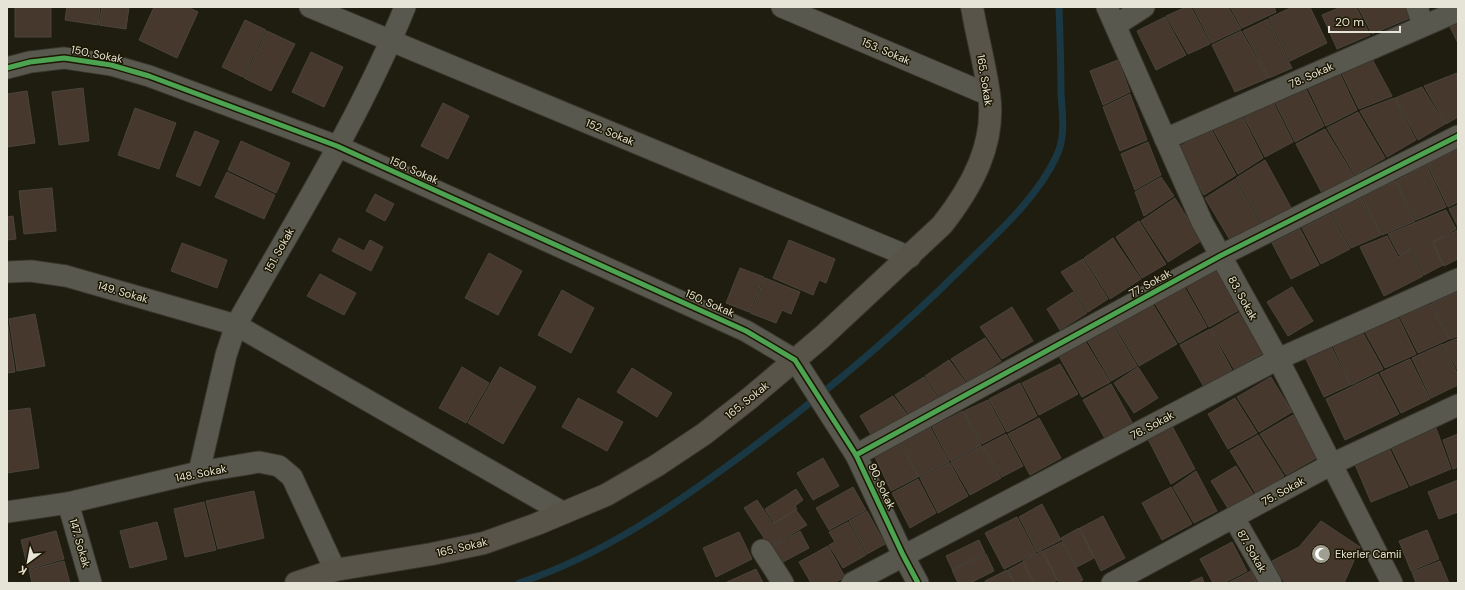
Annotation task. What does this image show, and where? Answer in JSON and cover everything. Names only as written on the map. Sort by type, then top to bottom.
[{"type":"main road","name":"165. Sokak","points":[[296,583],[335,570],[432,554],[484,543],[606,495],[656,466],[704,434],[795,360],[910,257],[942,225],[961,201],[976,175],[985,148],[990,124],[989,95],[972,7]]},
{"type":"street","name":"152. Sokak","points":[[310,7],[910,257]]},
{"type":"street","name":"151. Sokak","points":[[199,472],[226,355],[236,325],[337,146],[392,40],[405,7]]},
{"type":"street","name":"153. Sokak","points":[[782,7],[989,95]]},
{"type":"street","points":[[1112,16],[1144,7]]},
{"type":"street","name":"78. Sokak","points":[[1165,139],[1420,16],[1458,11]]},
{"type":"street","name":"83. Sokak","points":[[1112,16],[1202,222],[1278,359],[1392,583]]},
{"type":"street","name":"150. Sokak","points":[[7,68],[30,62],[64,58],[111,65],[148,76],[337,146],[746,331],[795,360]]},
{"type":"street","name":"77. Sokak","points":[[856,455],[1220,256],[1458,136]]},
{"type":"street","name":"149. Sokak","points":[[7,272],[31,271],[66,276],[236,325],[564,512]]},
{"type":"street","name":"76. Sokak","points":[[852,583],[1278,359],[1458,279]]},
{"type":"street","name":"90. Sokak","points":[[795,360],[856,455],[903,555],[918,583]]},
{"type":"street","name":"75. Sokak","points":[[1112,583],[1148,575],[1234,518],[1332,464],[1458,405]]},
{"type":"street","name":"148. Sokak","points":[[7,512],[68,503],[199,472],[258,462],[280,466],[292,477],[335,570]]},
{"type":"street","name":"147. Sokak","points":[[68,503],[91,583]]},
{"type":"street","name":"87. Sokak","points":[[1234,518],[1270,583]]},
{"type":"street","points":[[762,550],[783,583]]},
{"type":"building","points":[[15,7],[51,7],[51,37],[15,37]]},
{"type":"building","points":[[67,7],[100,7],[98,25],[65,20]]},
{"type":"building","points":[[102,7],[129,7],[126,29],[99,25]]},
{"type":"building","points":[[154,7],[188,7],[198,12],[177,58],[139,40]]},
{"type":"building","points":[[1186,7],[1191,7],[1210,44],[1188,54],[1166,16]]},
{"type":"building","points":[[1193,7],[1228,7],[1241,29],[1211,43]]},
{"type":"building","points":[[1230,7],[1274,7],[1276,12],[1242,28]]},
{"type":"building","points":[[1292,7],[1310,7],[1327,43],[1290,61],[1269,18]]},
{"type":"building","points":[[1341,7],[1356,7],[1370,35],[1337,49],[1322,15]]},
{"type":"building","points":[[1358,7],[1414,7],[1417,15],[1372,34]]},
{"type":"building","points":[[1165,17],[1186,55],[1156,70],[1137,31]]},
{"type":"building","points":[[1268,19],[1292,68],[1269,78],[1243,31]]},
{"type":"building","points":[[245,20],[266,30],[243,77],[222,67]]},
{"type":"building","points":[[1458,24],[1458,43],[1450,27]]},
{"type":"building","points":[[267,31],[295,44],[271,91],[244,78]]},
{"type":"building","points":[[1241,31],[1268,78],[1235,92],[1212,45]]},
{"type":"building","points":[[311,52],[343,67],[324,107],[292,92]]},
{"type":"building","points":[[1372,59],[1392,96],[1359,109],[1341,72]]},
{"type":"building","points":[[1118,60],[1130,92],[1103,105],[1090,71]]},
{"type":"building","points":[[1339,72],[1357,110],[1326,126],[1307,86]]},
{"type":"building","points":[[1457,73],[1458,117],[1446,124],[1424,86]]},
{"type":"building","points":[[1305,87],[1324,126],[1295,142],[1274,100]]},
{"type":"building","points":[[1422,87],[1445,124],[1418,140],[1395,98]]},
{"type":"building","points":[[83,88],[89,141],[59,145],[52,92]]},
{"type":"building","points":[[27,91],[35,143],[7,147],[7,94]]},
{"type":"building","points":[[1130,94],[1147,140],[1120,151],[1103,107]]},
{"type":"building","points":[[1394,98],[1416,140],[1387,157],[1360,111]]},
{"type":"building","points":[[1272,100],[1293,142],[1265,157],[1242,113]]},
{"type":"building","points":[[443,103],[469,116],[448,159],[421,146]]},
{"type":"building","points":[[135,108],[176,123],[159,169],[118,155]]},
{"type":"building","points":[[1358,112],[1385,158],[1355,175],[1327,128]]},
{"type":"building","points":[[1241,114],[1263,158],[1238,174],[1213,129]]},
{"type":"building","points":[[1211,129],[1236,175],[1204,195],[1177,148]]},
{"type":"building","points":[[1325,129],[1354,176],[1323,195],[1296,144]]},
{"type":"building","points":[[195,131],[219,141],[200,186],[176,176]]},
{"type":"building","points":[[241,141],[290,163],[276,193],[228,170]]},
{"type":"building","points":[[1148,142],[1161,175],[1135,190],[1121,154]]},
{"type":"building","points":[[1458,149],[1458,202],[1448,207],[1427,164]]},
{"type":"building","points":[[1265,160],[1293,211],[1264,228],[1236,178]]},
{"type":"building","points":[[1426,165],[1446,207],[1416,220],[1396,181]]},
{"type":"building","points":[[227,172],[275,195],[264,219],[215,197]]},
{"type":"building","points":[[1161,177],[1174,196],[1144,216],[1135,192]]},
{"type":"building","points":[[1235,179],[1263,229],[1233,245],[1205,198]]},
{"type":"building","points":[[1395,181],[1415,221],[1382,235],[1362,197]]},
{"type":"building","points":[[52,188],[56,231],[24,234],[19,191]]},
{"type":"building","points":[[375,194],[394,204],[385,221],[366,211]]},
{"type":"building","points":[[1175,198],[1201,241],[1168,262],[1141,221]]},
{"type":"building","points":[[1361,198],[1381,235],[1351,248],[1331,213]]},
{"type":"building","points":[[1458,205],[1458,227],[1449,209]]},
{"type":"building","points":[[1446,210],[1456,229],[1432,242],[1443,265],[1424,275],[1411,249],[1399,255],[1388,234]]},
{"type":"building","points":[[1330,214],[1350,249],[1321,264],[1302,228]]},
{"type":"building","points":[[13,216],[16,239],[7,240],[7,217]]},
{"type":"building","points":[[1139,221],[1166,264],[1142,278],[1116,237]]},
{"type":"building","points":[[1300,229],[1319,265],[1291,279],[1272,243]]},
{"type":"building","points":[[1458,230],[1458,259],[1444,266],[1433,242]]},
{"type":"building","points":[[1387,236],[1398,257],[1410,250],[1423,276],[1384,296],[1360,247]]},
{"type":"building","points":[[339,238],[364,251],[370,240],[383,247],[371,271],[332,251]]},
{"type":"building","points":[[1113,238],[1141,279],[1110,299],[1084,258]]},
{"type":"building","points":[[789,240],[835,259],[826,283],[819,280],[813,295],[773,278]]},
{"type":"building","points":[[182,243],[227,260],[217,288],[171,271]]},
{"type":"building","points":[[489,253],[522,271],[498,315],[465,298]]},
{"type":"building","points":[[1083,259],[1108,299],[1088,312],[1061,272]]},
{"type":"building","points":[[1214,267],[1239,310],[1209,327],[1185,284]]},
{"type":"building","points":[[740,268],[764,277],[749,312],[726,303]]},
{"type":"building","points":[[320,274],[356,293],[344,315],[307,296]]},
{"type":"building","points":[[765,278],[800,292],[791,314],[782,310],[776,323],[750,313]]},
{"type":"building","points":[[1183,285],[1207,327],[1179,343],[1154,302]]},
{"type":"building","points":[[1292,287],[1313,321],[1288,336],[1267,302]]},
{"type":"building","points":[[562,290],[594,308],[571,353],[538,335]]},
{"type":"building","points":[[1073,292],[1087,313],[1060,330],[1047,309]]},
{"type":"building","points":[[1458,292],[1458,336],[1450,339],[1432,303]]},
{"type":"building","points":[[1152,303],[1177,344],[1139,366],[1114,324]]},
{"type":"building","points":[[1431,304],[1449,339],[1418,353],[1400,317]]},
{"type":"building","points":[[1012,307],[1033,341],[1002,359],[980,327]]},
{"type":"building","points":[[1240,312],[1263,353],[1234,369],[1211,329]]},
{"type":"building","points":[[35,314],[45,366],[17,371],[9,319]]},
{"type":"building","points":[[1398,317],[1416,354],[1385,368],[1365,332]]},
{"type":"building","points":[[7,319],[15,372],[7,373]]},
{"type":"building","points":[[1113,325],[1137,366],[1111,381],[1087,340]]},
{"type":"building","points":[[1210,329],[1232,370],[1204,387],[1180,345]]},
{"type":"building","points":[[1363,333],[1383,369],[1351,385],[1333,346]]},
{"type":"building","points":[[985,338],[1001,361],[967,382],[951,359]]},
{"type":"building","points":[[1458,338],[1458,371],[1444,344]]},
{"type":"building","points":[[1085,341],[1110,382],[1082,397],[1059,356]]},
{"type":"building","points":[[1443,344],[1458,375],[1458,385],[1431,398],[1412,358]]},
{"type":"building","points":[[1331,346],[1350,385],[1324,397],[1305,357]]},
{"type":"building","points":[[1410,359],[1430,399],[1401,413],[1380,373]]},
{"type":"building","points":[[949,360],[966,383],[940,398],[925,376]]},
{"type":"building","points":[[1060,364],[1078,394],[1039,415],[1022,383]]},
{"type":"building","points":[[462,367],[489,383],[466,423],[439,408]]},
{"type":"building","points":[[500,367],[536,387],[503,444],[468,423]]},
{"type":"building","points":[[1138,367],[1158,398],[1134,413],[1114,383]]},
{"type":"building","points":[[632,368],[672,393],[657,417],[617,392]]},
{"type":"building","points":[[1378,374],[1399,414],[1345,440],[1326,399]]},
{"type":"building","points":[[924,377],[939,399],[911,417],[895,395]]},
{"type":"building","points":[[1271,377],[1292,412],[1259,432],[1237,397]]},
{"type":"building","points":[[1020,383],[1037,416],[1007,432],[989,399]]},
{"type":"building","points":[[1111,384],[1134,426],[1107,442],[1083,400]]},
{"type":"building","points":[[893,396],[910,418],[874,440],[860,416]]},
{"type":"building","points":[[578,398],[623,422],[607,451],[562,427]]},
{"type":"building","points":[[1235,398],[1257,433],[1228,449],[1208,414]]},
{"type":"building","points":[[988,400],[1005,432],[982,444],[964,411]]},
{"type":"building","points":[[30,408],[39,468],[7,473],[7,411]]},
{"type":"building","points":[[963,411],[981,445],[950,461],[932,427]]},
{"type":"building","points":[[1293,415],[1318,457],[1286,475],[1260,434]]},
{"type":"building","points":[[1039,418],[1061,458],[1030,475],[1008,434]]},
{"type":"building","points":[[1172,426],[1195,469],[1171,484],[1148,439]]},
{"type":"building","points":[[930,427],[949,462],[919,477],[901,441]]},
{"type":"building","points":[[1436,428],[1451,469],[1410,486],[1391,447]]},
{"type":"building","points":[[1006,434],[1023,466],[1002,477],[983,446]]},
{"type":"building","points":[[1458,434],[1458,467],[1453,469],[1443,440]]},
{"type":"building","points":[[1258,435],[1284,476],[1256,494],[1230,451]]},
{"type":"building","points":[[900,442],[918,477],[891,491],[874,455]]},
{"type":"building","points":[[982,446],[1001,478],[970,495],[951,462]]},
{"type":"building","points":[[1389,448],[1408,487],[1371,502],[1354,462]]},
{"type":"building","points":[[823,458],[839,486],[813,500],[797,473]]},
{"type":"building","points":[[950,463],[968,496],[938,513],[920,478]]},
{"type":"building","points":[[1236,466],[1254,495],[1229,510],[1211,481]]},
{"type":"building","points":[[1196,471],[1217,511],[1194,523],[1173,487]]},
{"type":"building","points":[[918,479],[936,513],[910,528],[892,493]]},
{"type":"building","points":[[1458,480],[1458,512],[1439,519],[1428,492]]},
{"type":"building","points":[[853,487],[866,510],[829,530],[816,508]]},
{"type":"building","points":[[1171,487],[1192,524],[1162,540],[1142,503]]},
{"type":"building","points":[[796,489],[803,500],[795,506],[797,509],[774,523],[765,509]]},
{"type":"building","points":[[254,491],[264,538],[218,549],[206,501]]},
{"type":"building","points":[[757,500],[773,524],[796,510],[807,525],[770,547],[744,508]]},
{"type":"building","points":[[204,502],[216,550],[185,557],[174,509]]},
{"type":"building","points":[[1042,504],[1061,540],[1037,552],[1019,517]]},
{"type":"building","points":[[867,511],[885,544],[867,554],[849,521]]},
{"type":"building","points":[[1103,516],[1125,558],[1101,571],[1080,528]]},
{"type":"building","points":[[1017,517],[1036,553],[1004,569],[985,533]]},
{"type":"building","name":"Ekerler Camii","points":[[1321,521],[1360,547],[1344,583],[1285,583],[1272,561],[1299,547]]},
{"type":"building","points":[[157,522],[167,559],[130,568],[120,531]]},
{"type":"building","points":[[848,522],[866,555],[843,568],[829,545],[835,542],[829,532]]},
{"type":"building","points":[[1079,528],[1094,558],[1077,567],[1061,538]]},
{"type":"building","points":[[1427,530],[1439,559],[1411,571],[1399,541]]},
{"type":"building","points":[[56,531],[64,559],[28,569],[21,540]]},
{"type":"building","points":[[800,531],[809,548],[781,563],[770,548]]},
{"type":"building","points":[[739,532],[752,559],[716,577],[703,548]]},
{"type":"building","points":[[979,540],[985,553],[952,569],[946,556]]},
{"type":"building","points":[[1062,542],[1083,580],[1077,583],[1059,583],[1043,551]]},
{"type":"building","points":[[1232,542],[1247,571],[1224,583],[1213,583],[1200,559]]},
{"type":"building","points":[[828,546],[845,577],[834,583],[811,583],[799,562]]},
{"type":"building","points":[[1042,551],[1057,580],[1052,583],[1034,583],[1023,561]]},
{"type":"building","points":[[986,554],[994,571],[970,583],[958,583],[952,570]]},
{"type":"building","points":[[64,561],[70,583],[32,583],[29,570]]},
{"type":"building","points":[[1440,561],[1449,583],[1416,583],[1412,572]]},
{"type":"building","points":[[1023,562],[1033,583],[1015,583],[1008,570]]},
{"type":"building","points":[[756,569],[763,583],[725,583]]},
{"type":"building","points":[[1007,570],[1014,583],[986,583],[985,581]]},
{"type":"building","points":[[1251,571],[1257,583],[1228,583]]},
{"type":"building","points":[[1202,577],[1204,583],[1188,583]]},
{"type":"waterway","points":[[519,583],[581,558],[639,526],[749,450],[859,363],[937,292],[1015,215],[1049,171],[1062,140],[1063,124],[1059,7]]},
{"type":"cycle path","points":[[7,68],[30,62],[64,58],[111,65],[149,76],[337,146],[746,331],[795,360],[856,455],[903,555],[918,583]]},
{"type":"cycle path","points":[[856,455],[1220,256],[1458,136]]},
{"type":"place","name":"Ekerler Camii","points":[[1321,554]]}]
